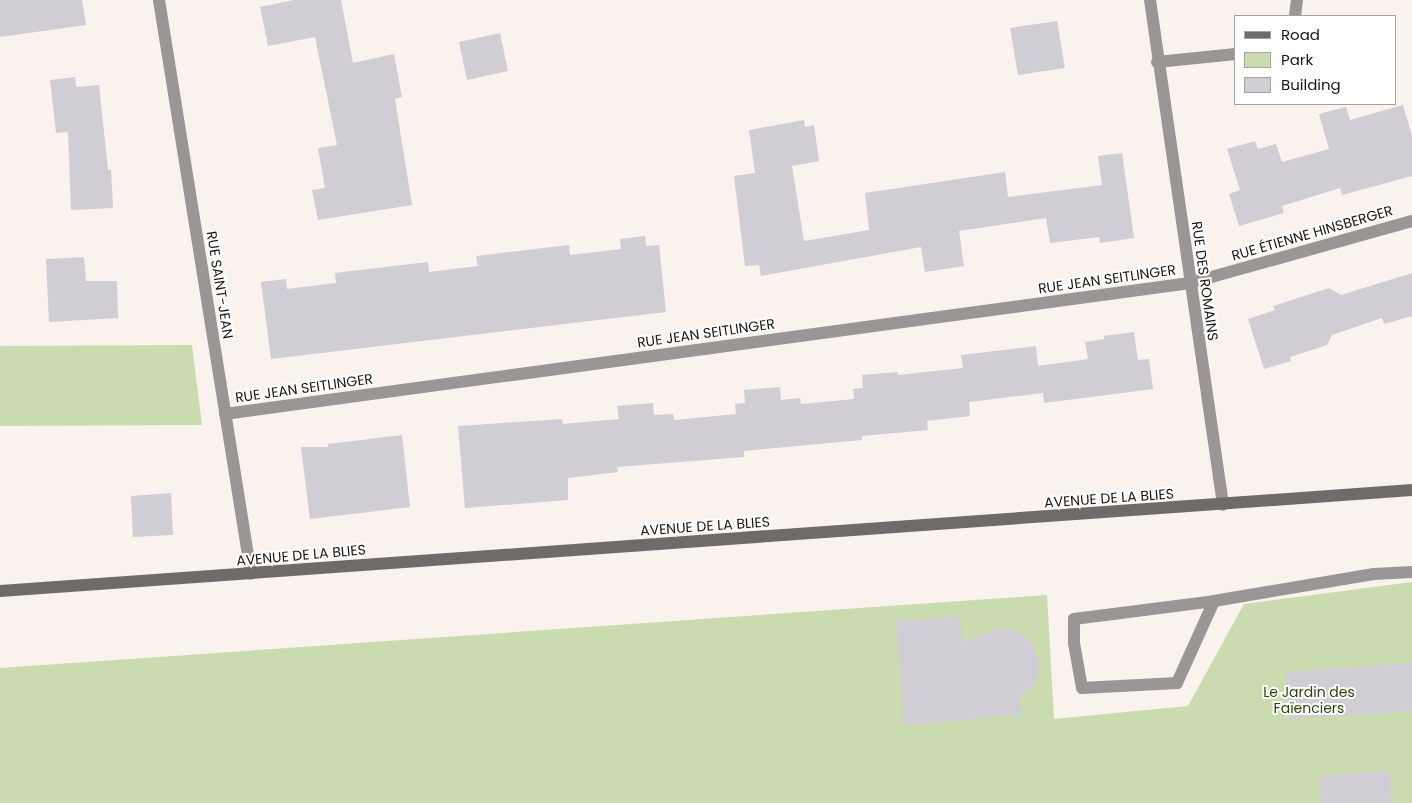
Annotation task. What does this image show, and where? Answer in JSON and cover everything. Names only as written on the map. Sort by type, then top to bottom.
[{"type":"main road","name":"AVENUE DE LA BLIES","points":[[0,592],[1412,490]]},
{"type":"street","name":"RUE SAINT-JEAN","points":[[159,0],[250,574]]},
{"type":"street","name":"RUE DES ROMAINS","points":[[1150,0],[1157,62],[1222,505]]},
{"type":"street","points":[[1295,15],[1297,0]]},
{"type":"street","points":[[1157,62],[1234,54]]},
{"type":"street","name":"RUE ÉTIENNE HINSBERGER","points":[[1190,283],[1412,221]]},
{"type":"street","name":"RUE JEAN SEITLINGER","points":[[225,414],[1190,283]]},
{"type":"street","points":[[1214,601],[1177,683],[1082,688],[1074,643],[1074,619],[1214,601],[1374,574],[1412,572]]},
{"type":"green space","points":[[192,345],[202,425],[0,426],[0,346]]},
{"type":"green space","name":"Le Jardin des Faïenciers","points":[[1412,582],[1412,803],[0,803],[0,668],[1047,595],[1054,719],[1188,706],[1244,604]]},
{"type":"building","points":[[0,0],[82,0],[86,25],[0,37]]},
{"type":"building","points":[[294,0],[341,0],[353,63],[394,54],[402,97],[395,99],[412,205],[318,220],[312,190],[325,188],[318,148],[337,145],[315,37],[268,46],[260,7]]},
{"type":"building","points":[[1057,21],[1065,68],[1018,75],[1010,28]]},
{"type":"building","points":[[500,33],[508,71],[467,80],[459,42]]},
{"type":"building","points":[[75,77],[76,87],[99,85],[108,170],[111,169],[113,208],[71,210],[68,132],[56,133],[50,80]]},
{"type":"building","points":[[1403,105],[1412,136],[1412,176],[1342,195],[1340,188],[1282,206],[1284,213],[1239,226],[1229,194],[1240,190],[1227,149],[1255,141],[1258,149],[1276,144],[1282,162],[1329,149],[1319,114],[1346,107],[1350,120]]},
{"type":"building","points":[[804,120],[805,127],[814,125],[819,161],[792,166],[804,241],[869,230],[865,193],[1005,172],[1008,197],[1102,185],[1098,156],[1122,153],[1134,238],[1100,243],[1099,237],[1050,243],[1046,218],[959,231],[964,266],[925,272],[921,247],[761,276],[759,265],[745,266],[734,176],[755,173],[749,130]]},
{"type":"building","points":[[645,236],[646,246],[659,245],[666,312],[271,359],[261,282],[286,279],[287,289],[336,283],[335,273],[428,262],[429,272],[478,266],[476,256],[569,245],[570,255],[621,249],[620,239]]},
{"type":"building","points":[[84,257],[86,281],[117,281],[118,318],[49,322],[46,259]]},
{"type":"building","points":[[1412,273],[1412,316],[1384,324],[1382,318],[1332,335],[1327,345],[1290,357],[1291,361],[1264,369],[1248,319],[1275,310],[1273,306],[1329,288],[1341,295]]},
{"type":"building","points":[[1134,332],[1138,360],[1149,359],[1153,389],[1044,403],[1043,393],[969,402],[970,416],[927,421],[928,430],[862,436],[862,440],[744,451],[744,457],[617,467],[618,472],[568,478],[568,500],[465,508],[458,426],[562,419],[563,424],[619,419],[617,406],[653,403],[654,415],[673,414],[674,420],[736,414],[735,404],[745,403],[744,390],[780,387],[781,400],[800,398],[801,404],[854,399],[853,389],[863,388],[862,375],[898,372],[898,375],[963,368],[961,355],[1036,346],[1038,366],[1088,359],[1085,342],[1104,339],[1104,336]]},
{"type":"building","points":[[402,435],[410,507],[310,519],[301,447],[328,447],[328,444]]},
{"type":"building","points":[[171,493],[173,535],[133,537],[131,496]]},
{"type":"building","points":[[960,616],[962,642],[1001,628],[1018,631],[1032,644],[1039,663],[1036,681],[1019,699],[1022,715],[904,725],[896,621]]},
{"type":"building","points":[[1412,663],[1412,711],[1289,719],[1286,672]]},
{"type":"building","points":[[1390,771],[1392,803],[1321,803],[1319,776]]}]
